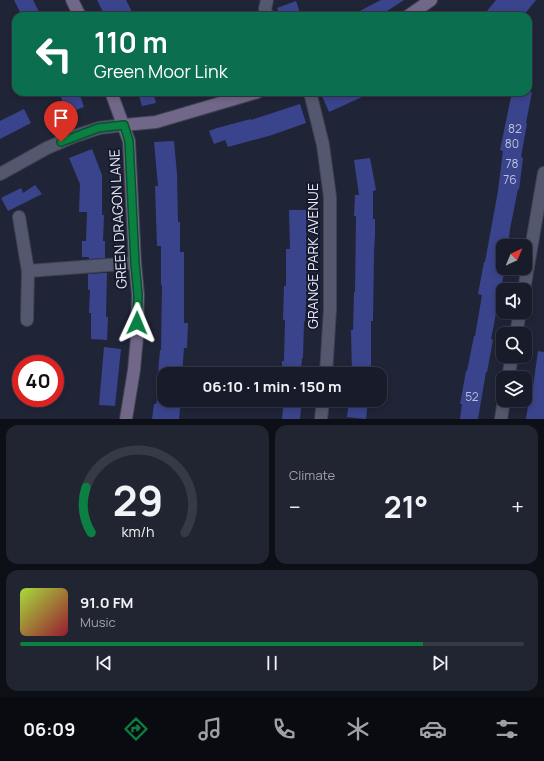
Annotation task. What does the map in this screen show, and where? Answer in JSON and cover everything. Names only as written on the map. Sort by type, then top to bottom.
[{"type":"street","points":[[72,0],[78,12]]},
{"type":"street","points":[[266,12],[267,0]]},
{"type":"street","points":[[414,12],[431,0]]},
{"type":"street","name":"GREEN DRAGON LANE","points":[[113,96],[129,141],[138,295],[137,337],[134,370],[126,419]]},
{"type":"street","points":[[0,174],[47,148],[98,128],[156,122],[244,96]]},
{"type":"street","name":"GRANGE PARK AVENUE","points":[[311,96],[323,145],[330,197],[330,309],[326,367]]},
{"type":"street","points":[[525,283],[544,173]]},
{"type":"street","points":[[19,218],[28,272],[26,320]]},
{"type":"street","points":[[28,272],[135,263]]},
{"type":"street","points":[[321,419],[323,407]]},
{"type":"street","points":[[501,419],[503,407]]},
{"type":"building","points":[[14,0],[33,0],[39,12],[20,12]]},
{"type":"building","points":[[97,0],[126,0],[132,12],[103,12]]},
{"type":"building","points":[[381,0],[404,0],[387,11],[388,12],[358,12]]},
{"type":"building","points":[[496,0],[536,0],[526,12],[487,11]]},
{"type":"building","points":[[296,1],[300,12],[278,12],[277,8]]},
{"type":"building","points":[[80,96],[84,107],[66,114],[61,97]]},
{"type":"building","points":[[139,96],[154,96],[156,103],[142,106]]},
{"type":"building","points":[[322,96],[364,96],[329,112]]},
{"type":"building","points":[[511,96],[531,96],[521,157],[523,158],[519,190],[518,189],[509,239],[496,239],[496,275],[504,275],[502,283],[496,283],[496,314],[491,339],[493,340],[478,419],[460,419],[462,404],[460,404],[466,371],[475,336],[482,295],[478,294],[498,191],[503,151],[500,150]]},
{"type":"building","points":[[300,104],[306,123],[272,135],[228,147],[225,140],[214,144],[209,131],[251,120]]},
{"type":"building","points":[[24,109],[31,123],[0,139],[0,121]]},
{"type":"building","points":[[174,141],[177,174],[178,222],[180,222],[180,252],[184,252],[184,323],[188,323],[187,348],[184,348],[183,367],[159,367],[161,350],[162,285],[161,246],[157,246],[155,186],[158,186],[154,142]]},
{"type":"building","points":[[92,149],[102,175],[102,215],[104,215],[103,241],[105,241],[105,258],[89,259],[89,257],[82,257],[82,241],[86,241],[87,212],[79,212],[80,184],[69,158]]},
{"type":"building","points":[[370,158],[376,190],[373,191],[373,219],[375,219],[375,235],[373,321],[371,321],[371,367],[352,367],[351,330],[353,330],[355,292],[356,216],[354,216],[355,195],[359,195],[354,160]]},
{"type":"building","points":[[35,185],[42,194],[8,211],[1,198],[21,188],[23,193]]},
{"type":"building","points":[[289,210],[306,210],[307,287],[301,367],[282,367],[282,361],[284,361],[285,320],[283,320],[284,286],[286,286],[286,249],[290,249]]},
{"type":"building","points":[[107,273],[107,340],[91,339],[91,313],[89,313],[90,290],[88,290],[88,274]]},
{"type":"building","points":[[104,347],[121,349],[115,406],[99,405]]},
{"type":"building","points":[[538,351],[544,352],[544,419],[526,419],[528,407],[532,407]]},
{"type":"building","points":[[157,400],[157,407],[180,407],[179,419],[152,419],[154,404],[156,404]]},
{"type":"building","points":[[283,407],[301,407],[300,419],[282,419]]},
{"type":"building","points":[[348,407],[367,407],[366,419],[347,417]]},
{"type":"route","points":[[61,142],[98,128],[124,125],[129,141],[138,295],[137,323]]}]
